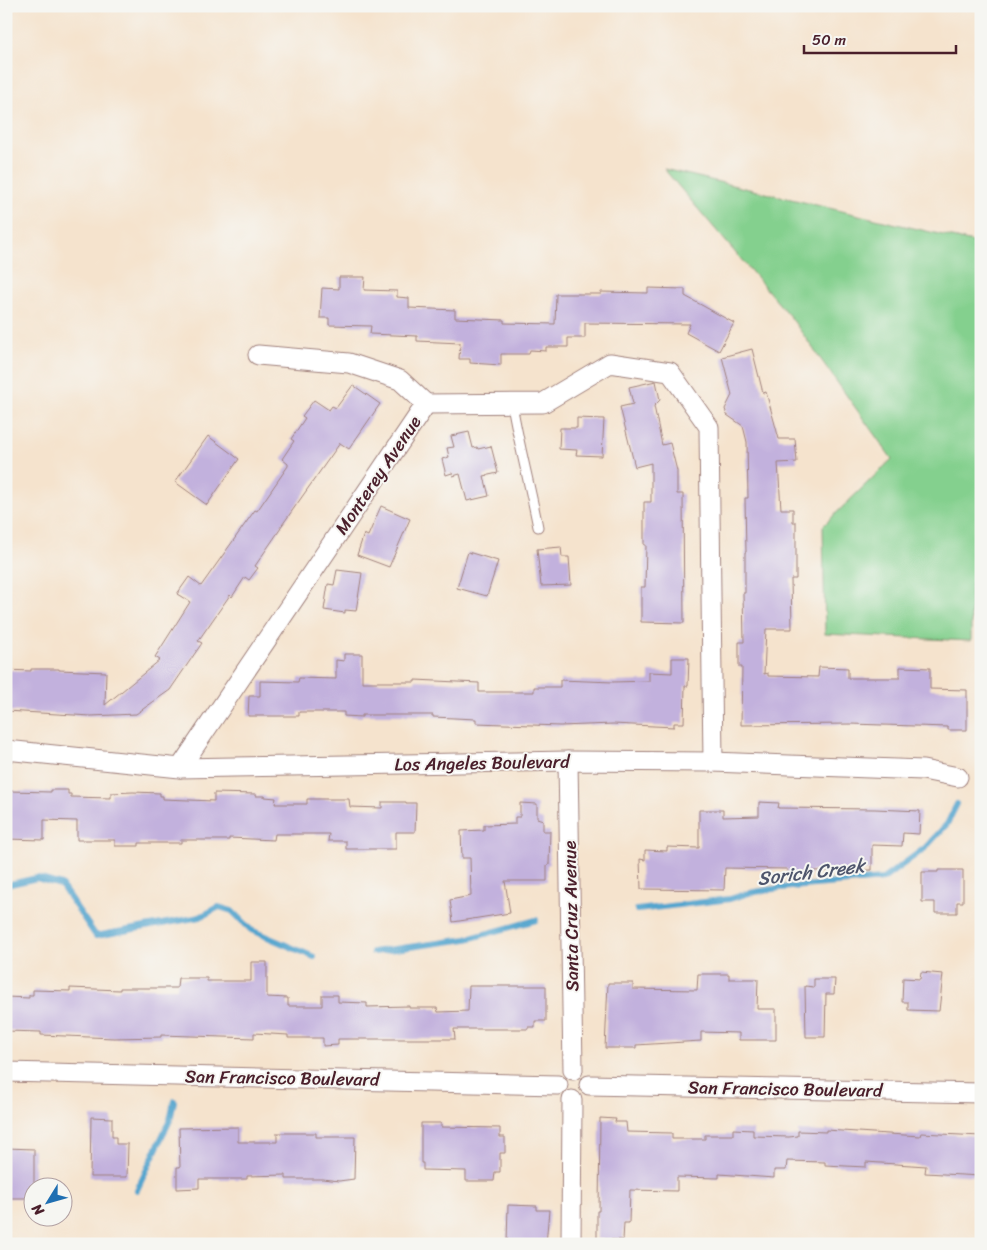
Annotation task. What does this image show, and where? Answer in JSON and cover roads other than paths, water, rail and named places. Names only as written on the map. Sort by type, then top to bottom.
[{"type":"street","points":[[258,355],[349,363],[400,380],[426,404]]},
{"type":"street","name":"Monterey Avenue","points":[[180,768],[426,404],[543,404],[610,363],[670,372],[709,427],[713,762]]},
{"type":"street","name":"Los Angeles Boulevard","points":[[6,750],[180,768],[568,761],[713,762],[923,770],[958,777]]},
{"type":"street","name":"Santa Cruz Avenue","points":[[568,761],[573,1070]]},
{"type":"street","points":[[573,1070],[583,1074],[589,1085],[587,1093],[583,1097],[572,1100],[562,1095],[558,1080],[564,1073],[573,1070]]},
{"type":"street","name":"San Francisco Boulevard","points":[[6,1072],[558,1085]]},
{"type":"street","name":"San Francisco Boulevard","points":[[589,1085],[981,1093]]},
{"type":"street","points":[[571,1244],[572,1100]]},
{"type":"lane","points":[[512,404],[538,527]]},
{"type":"waterway","name":"Sorich Creek","points":[[637,910],[730,899],[749,893],[780,888],[883,879],[925,848],[947,824],[957,804]]},
{"type":"waterway","name":"Sorich Creek","points":[[6,885],[37,878],[61,885],[96,936],[200,917],[219,907],[232,911],[251,930],[314,957]]},
{"type":"waterway","name":"Sorich Creek","points":[[373,952],[467,939],[536,920]]},
{"type":"waterway","points":[[137,1190],[170,1120],[174,1101]]}]
